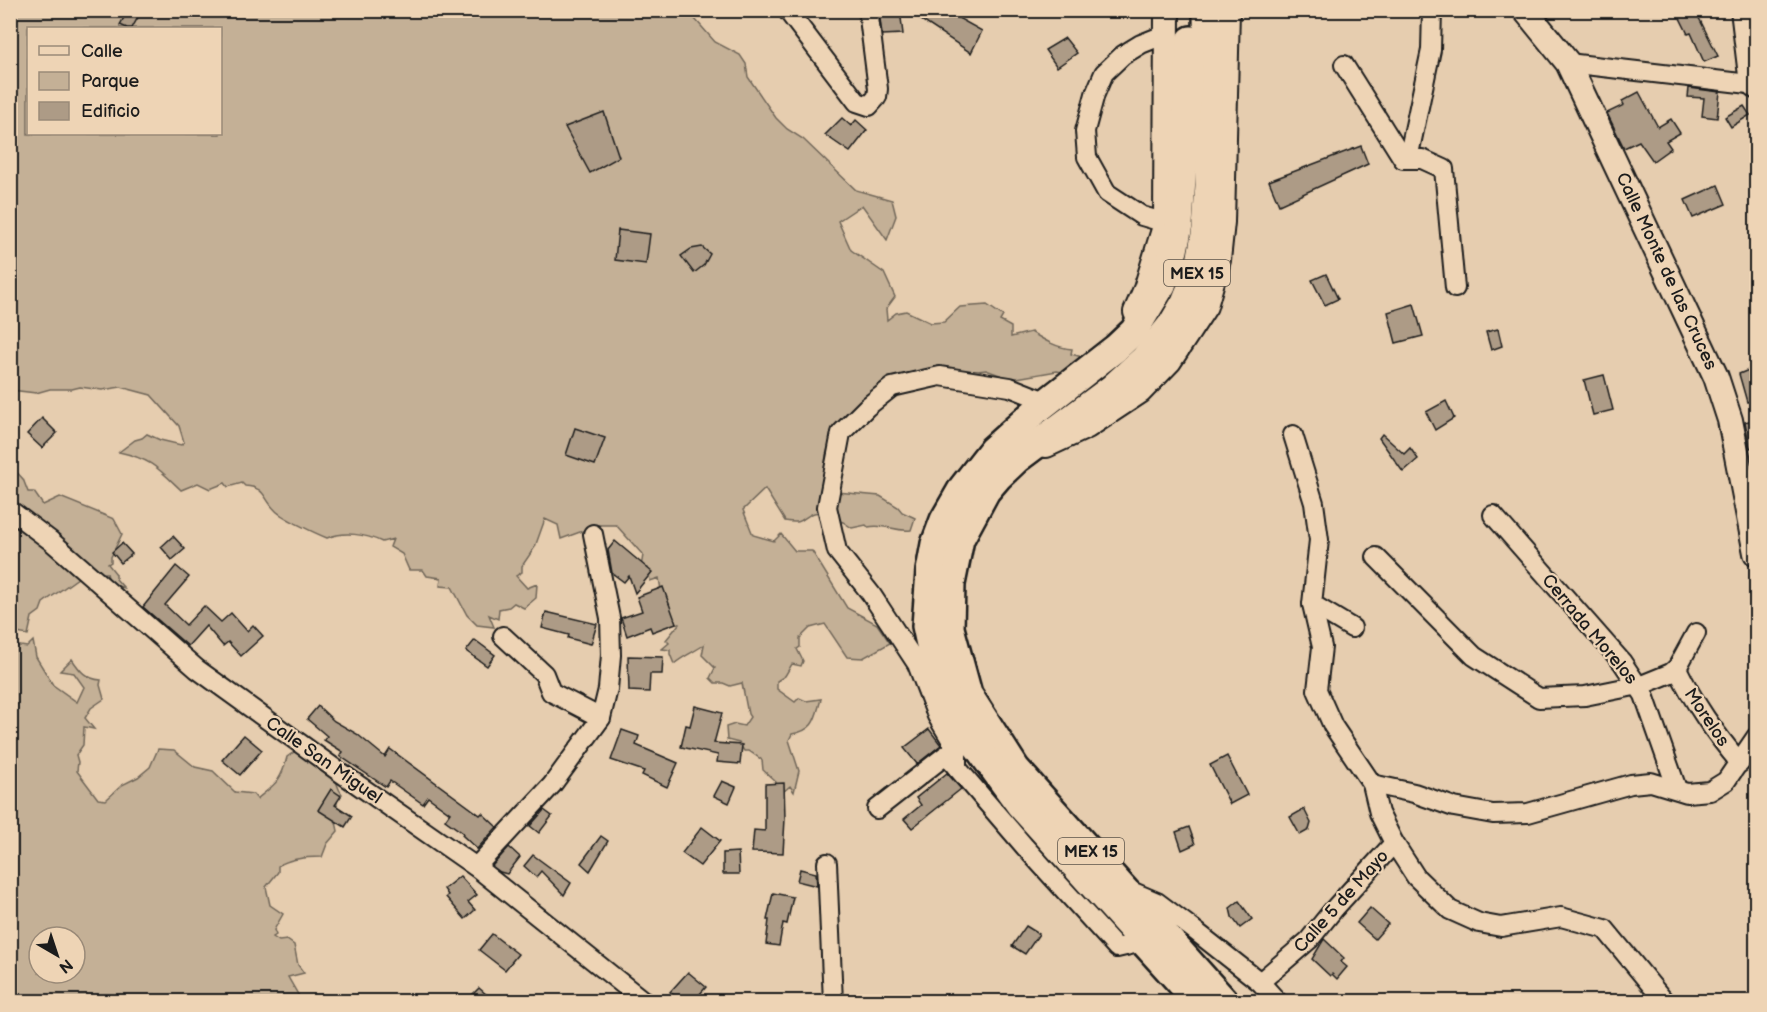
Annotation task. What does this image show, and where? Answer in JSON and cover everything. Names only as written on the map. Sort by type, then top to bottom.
[{"type":"main road","name":"MEX 15","points":[[1190,10],[1191,51],[1182,197],[1178,234],[1162,285],[1144,317],[1124,341],[992,450],[963,487],[944,520],[936,544],[930,571],[927,638],[935,668],[957,719],[1020,805],[1198,1002]]},
{"type":"main road","name":"MEX 15","points":[[1207,10],[1209,185],[1206,228],[1199,268],[1185,302],[1159,341],[1136,367],[1017,459],[986,491],[960,539],[951,584],[950,628],[968,694],[1016,769],[1225,1002]]},
{"type":"street","points":[[786,10],[857,102],[869,106],[878,97],[878,89],[868,10]]},
{"type":"street","points":[[1017,459],[1088,426],[1140,391],[1169,361],[1205,306],[1218,260],[1222,222],[1227,10]]},
{"type":"street","points":[[1408,159],[1431,50],[1432,10]]},
{"type":"street","name":"Calle Monte de las Cruces","points":[[1525,10],[1568,63],[1716,377],[1728,410],[1756,553]]},
{"type":"street","points":[[1568,63],[1753,87],[1740,10]]},
{"type":"street","points":[[1166,22],[1104,73],[1095,94],[1085,131],[1087,157],[1107,194],[1142,216],[1166,223]]},
{"type":"street","points":[[1124,341],[1146,289],[1166,223],[1166,22]]},
{"type":"street","points":[[1344,65],[1403,159],[1422,159],[1444,169],[1455,288]]},
{"type":"street","points":[[877,809],[952,761],[957,750],[937,716],[917,664],[871,594],[837,551],[827,507],[841,433],[867,406],[892,387],[940,376],[1010,387],[1048,402]]},
{"type":"street","points":[[1293,435],[1314,504],[1318,531],[1317,574],[1312,604],[1322,647],[1317,690],[1333,726],[1372,784],[1379,813],[1394,843],[1416,877],[1450,910],[1479,923],[1501,927],[1561,917],[1605,929],[1665,1002]]},
{"type":"street","name":"Calle San Miguel","points":[[10,510],[51,541],[197,669],[476,867],[645,1002]]},
{"type":"street","name":"Cerrada Morelos","points":[[1493,515],[1622,662],[1644,695],[1677,789]]},
{"type":"street","points":[[476,867],[552,785],[601,718],[608,690],[611,655],[610,618],[593,534]]},
{"type":"street","points":[[1376,557],[1474,656],[1539,698],[1585,696],[1638,686],[1671,673],[1677,668],[1696,633]]},
{"type":"street","points":[[1312,604],[1352,628]]},
{"type":"street","points":[[503,636],[544,674],[551,692],[601,718]]},
{"type":"street","name":"Morelos","points":[[1677,668],[1692,700],[1740,763]]},
{"type":"street","points":[[1372,784],[1414,793],[1454,807],[1493,814],[1528,813],[1631,784],[1651,782],[1688,793],[1710,791],[1726,781],[1756,737]]},
{"type":"street","points":[[952,761],[1025,847],[1117,948],[1143,942]]},
{"type":"street","name":"Calle 5 de Mayo","points":[[1260,982],[1309,940],[1394,843]]},
{"type":"street","points":[[827,863],[832,1002]]},
{"type":"street","points":[[1125,889],[1157,902],[1260,982],[1278,1002]]},
{"type":"green space","points":[[11,10],[688,11],[715,42],[740,55],[746,64],[748,77],[776,118],[787,129],[803,139],[856,190],[892,200],[896,216],[887,240],[862,205],[838,221],[851,250],[884,273],[895,297],[886,309],[887,320],[896,313],[906,311],[931,323],[944,322],[960,307],[987,305],[1003,316],[1000,321],[1011,327],[1011,337],[1031,332],[1046,341],[1072,349],[1071,354],[1082,357],[1068,373],[1057,371],[1011,379],[986,370],[951,374],[900,395],[864,404],[835,426],[826,455],[823,482],[837,492],[880,496],[902,512],[915,518],[911,530],[866,525],[852,528],[843,522],[826,517],[830,511],[814,513],[800,521],[785,521],[765,489],[743,510],[753,535],[774,541],[781,534],[795,551],[812,551],[847,608],[877,624],[890,643],[863,658],[847,657],[825,624],[810,628],[800,638],[800,647],[797,649],[803,661],[801,666],[792,664],[785,676],[777,681],[777,689],[795,702],[799,698],[806,701],[821,699],[810,726],[792,734],[789,740],[799,771],[794,792],[790,786],[783,792],[774,785],[776,782],[763,770],[762,760],[749,751],[744,751],[739,743],[727,740],[726,727],[735,724],[744,726],[750,717],[742,683],[730,686],[715,683],[710,678],[715,668],[702,655],[704,645],[674,664],[670,650],[662,649],[669,643],[666,640],[679,624],[666,619],[659,578],[650,581],[648,568],[641,567],[643,555],[616,525],[599,525],[561,539],[558,525],[545,519],[535,547],[522,566],[522,572],[516,576],[527,588],[537,584],[536,598],[524,608],[514,603],[509,607],[499,609],[498,619],[489,615],[494,627],[477,625],[467,615],[452,587],[440,586],[441,578],[427,576],[423,570],[409,570],[402,554],[390,547],[393,539],[382,542],[362,535],[347,534],[327,538],[280,514],[257,489],[242,483],[228,487],[225,483],[210,489],[198,483],[181,490],[147,461],[119,452],[147,434],[181,445],[184,442],[179,426],[151,395],[121,387],[102,390],[80,387],[50,389],[36,393],[11,390]]},
{"type":"green space","points":[[10,465],[23,479],[28,492],[34,492],[43,505],[60,497],[114,519],[122,534],[111,557],[111,562],[108,564],[124,588],[109,583],[107,573],[85,573],[43,603],[40,611],[32,617],[28,635],[17,633],[12,638]]},
{"type":"green space","points":[[33,641],[36,657],[53,685],[77,702],[84,687],[74,673],[60,671],[72,659],[84,674],[101,680],[104,699],[91,708],[85,718],[94,729],[84,727],[83,745],[76,755],[77,771],[98,799],[106,800],[122,785],[138,777],[150,767],[158,749],[174,750],[195,767],[213,771],[235,792],[253,794],[257,799],[276,782],[287,757],[297,750],[334,778],[342,794],[338,797],[335,817],[338,831],[327,844],[322,857],[299,858],[283,863],[278,866],[278,872],[266,887],[270,905],[283,914],[274,930],[276,935],[273,937],[279,941],[287,940],[294,945],[298,965],[304,973],[288,977],[300,998],[309,999],[309,1001],[11,1001],[10,650],[14,645],[27,647]]},
{"type":"building","points":[[128,10],[142,10],[133,27],[120,25]]},
{"type":"building","points":[[879,10],[900,10],[903,34],[882,35]]},
{"type":"building","points":[[906,10],[944,10],[982,31],[971,53]]},
{"type":"building","points":[[1676,10],[1695,10],[1718,56],[1704,62],[1691,33],[1688,34]]},
{"type":"building","points":[[1065,38],[1077,53],[1057,67],[1045,50]]},
{"type":"building","points":[[1689,88],[1720,92],[1717,118],[1702,116],[1704,98],[1688,97]]},
{"type":"building","points":[[1639,92],[1658,127],[1671,119],[1680,133],[1666,141],[1671,148],[1653,161],[1639,141],[1624,148],[1607,113],[1624,105],[1622,101]]},
{"type":"building","points":[[1744,106],[1750,115],[1731,127],[1725,117]]},
{"type":"building","points":[[604,112],[619,157],[590,173],[565,127]]},
{"type":"building","points":[[842,118],[851,126],[856,120],[867,130],[850,152],[825,135]]},
{"type":"building","points":[[1361,146],[1368,164],[1279,205],[1269,181]]},
{"type":"building","points":[[1718,185],[1726,204],[1693,218],[1685,200]]},
{"type":"building","points":[[618,230],[650,234],[646,264],[615,260]]},
{"type":"building","points":[[702,247],[710,254],[704,265],[694,273],[681,256],[691,249]]},
{"type":"building","points":[[1326,274],[1338,299],[1325,305],[1312,280]]},
{"type":"building","points":[[1414,304],[1423,336],[1396,343],[1388,312]]},
{"type":"building","points":[[1498,329],[1502,346],[1491,350],[1486,332]]},
{"type":"building","points":[[1751,369],[1756,400],[1747,402],[1739,374]]},
{"type":"building","points":[[1604,375],[1613,410],[1593,415],[1584,380]]},
{"type":"building","points":[[1446,401],[1454,418],[1435,430],[1426,412]]},
{"type":"building","points":[[42,418],[57,433],[42,448],[27,434]]},
{"type":"building","points":[[1753,420],[1756,446],[1750,448],[1745,422]]},
{"type":"building","points":[[575,428],[605,438],[595,465],[566,455]]},
{"type":"building","points":[[1382,434],[1404,454],[1410,448],[1418,459],[1403,472],[1379,438]]},
{"type":"building","points":[[173,536],[185,549],[172,560],[161,547]]},
{"type":"building","points":[[615,541],[652,572],[635,593],[629,576],[624,582],[612,573],[608,550]]},
{"type":"building","points":[[122,543],[132,554],[121,563],[112,552]]},
{"type":"building","points":[[176,566],[189,577],[165,605],[186,625],[204,606],[221,622],[231,613],[247,631],[253,625],[263,636],[241,656],[228,642],[223,646],[206,626],[188,646],[143,607]]},
{"type":"building","points":[[663,587],[676,623],[652,632],[650,627],[627,636],[621,618],[642,611],[637,597]]},
{"type":"building","points":[[546,612],[597,624],[591,644],[542,628]]},
{"type":"building","points":[[475,640],[495,655],[487,666],[466,651]]},
{"type":"building","points":[[628,656],[663,657],[662,674],[650,674],[649,692],[629,691]]},
{"type":"building","points":[[318,706],[334,721],[357,734],[385,757],[390,749],[480,815],[482,813],[497,827],[477,849],[462,835],[463,833],[445,820],[450,813],[428,797],[423,804],[390,781],[386,787],[340,756],[343,752],[324,740],[327,736],[307,719]]},
{"type":"building","points":[[695,706],[722,713],[714,743],[742,745],[740,764],[717,762],[718,755],[681,747],[686,725],[690,726]]},
{"type":"building","points":[[929,729],[941,745],[917,764],[904,748]]},
{"type":"building","points":[[622,730],[639,736],[636,745],[678,763],[667,787],[642,775],[644,771],[611,760]]},
{"type":"building","points":[[244,735],[262,750],[240,775],[222,760]]},
{"type":"building","points":[[1227,756],[1247,795],[1230,804],[1210,765]]},
{"type":"building","points":[[947,773],[961,789],[912,828],[904,819],[921,805],[916,798]]},
{"type":"building","points":[[722,781],[736,787],[729,803],[714,796]]},
{"type":"building","points":[[784,783],[783,853],[752,852],[754,830],[765,831],[765,784]]},
{"type":"building","points":[[331,789],[341,796],[335,805],[352,816],[345,827],[318,810]]},
{"type":"building","points":[[1304,809],[1311,823],[1309,830],[1300,835],[1290,817]]},
{"type":"building","points":[[544,810],[552,816],[539,833],[530,826]]},
{"type":"building","points":[[702,827],[720,841],[700,866],[682,853]]},
{"type":"building","points":[[1189,827],[1195,844],[1182,850],[1176,832]]},
{"type":"building","points":[[601,836],[608,841],[590,871],[581,863]]},
{"type":"building","points":[[509,847],[520,857],[507,874],[492,866]]},
{"type":"building","points":[[738,852],[739,874],[723,874],[723,853]]},
{"type":"building","points":[[533,855],[571,883],[564,895],[541,871],[536,877],[524,866]]},
{"type":"building","points":[[800,869],[816,873],[817,886],[797,881]]},
{"type":"building","points":[[460,876],[477,895],[468,902],[475,910],[465,919],[446,897],[448,895],[444,889]]},
{"type":"building","points":[[773,893],[793,897],[787,924],[783,923],[779,946],[766,944],[769,920],[767,920]]},
{"type":"building","points":[[1239,901],[1252,919],[1240,928],[1232,917],[1230,908]]},
{"type":"building","points":[[1370,908],[1388,924],[1375,939],[1357,923]]},
{"type":"building","points":[[1026,926],[1039,934],[1025,954],[1012,946]]},
{"type":"building","points":[[492,934],[518,954],[505,970],[479,950]]},
{"type":"building","points":[[1324,939],[1344,958],[1341,962],[1347,967],[1337,979],[1332,974],[1330,976],[1312,959]]},
{"type":"building","points":[[688,972],[706,987],[693,1002],[682,1002],[670,992]]},
{"type":"building","points":[[479,988],[495,1002],[465,1002]]}]
